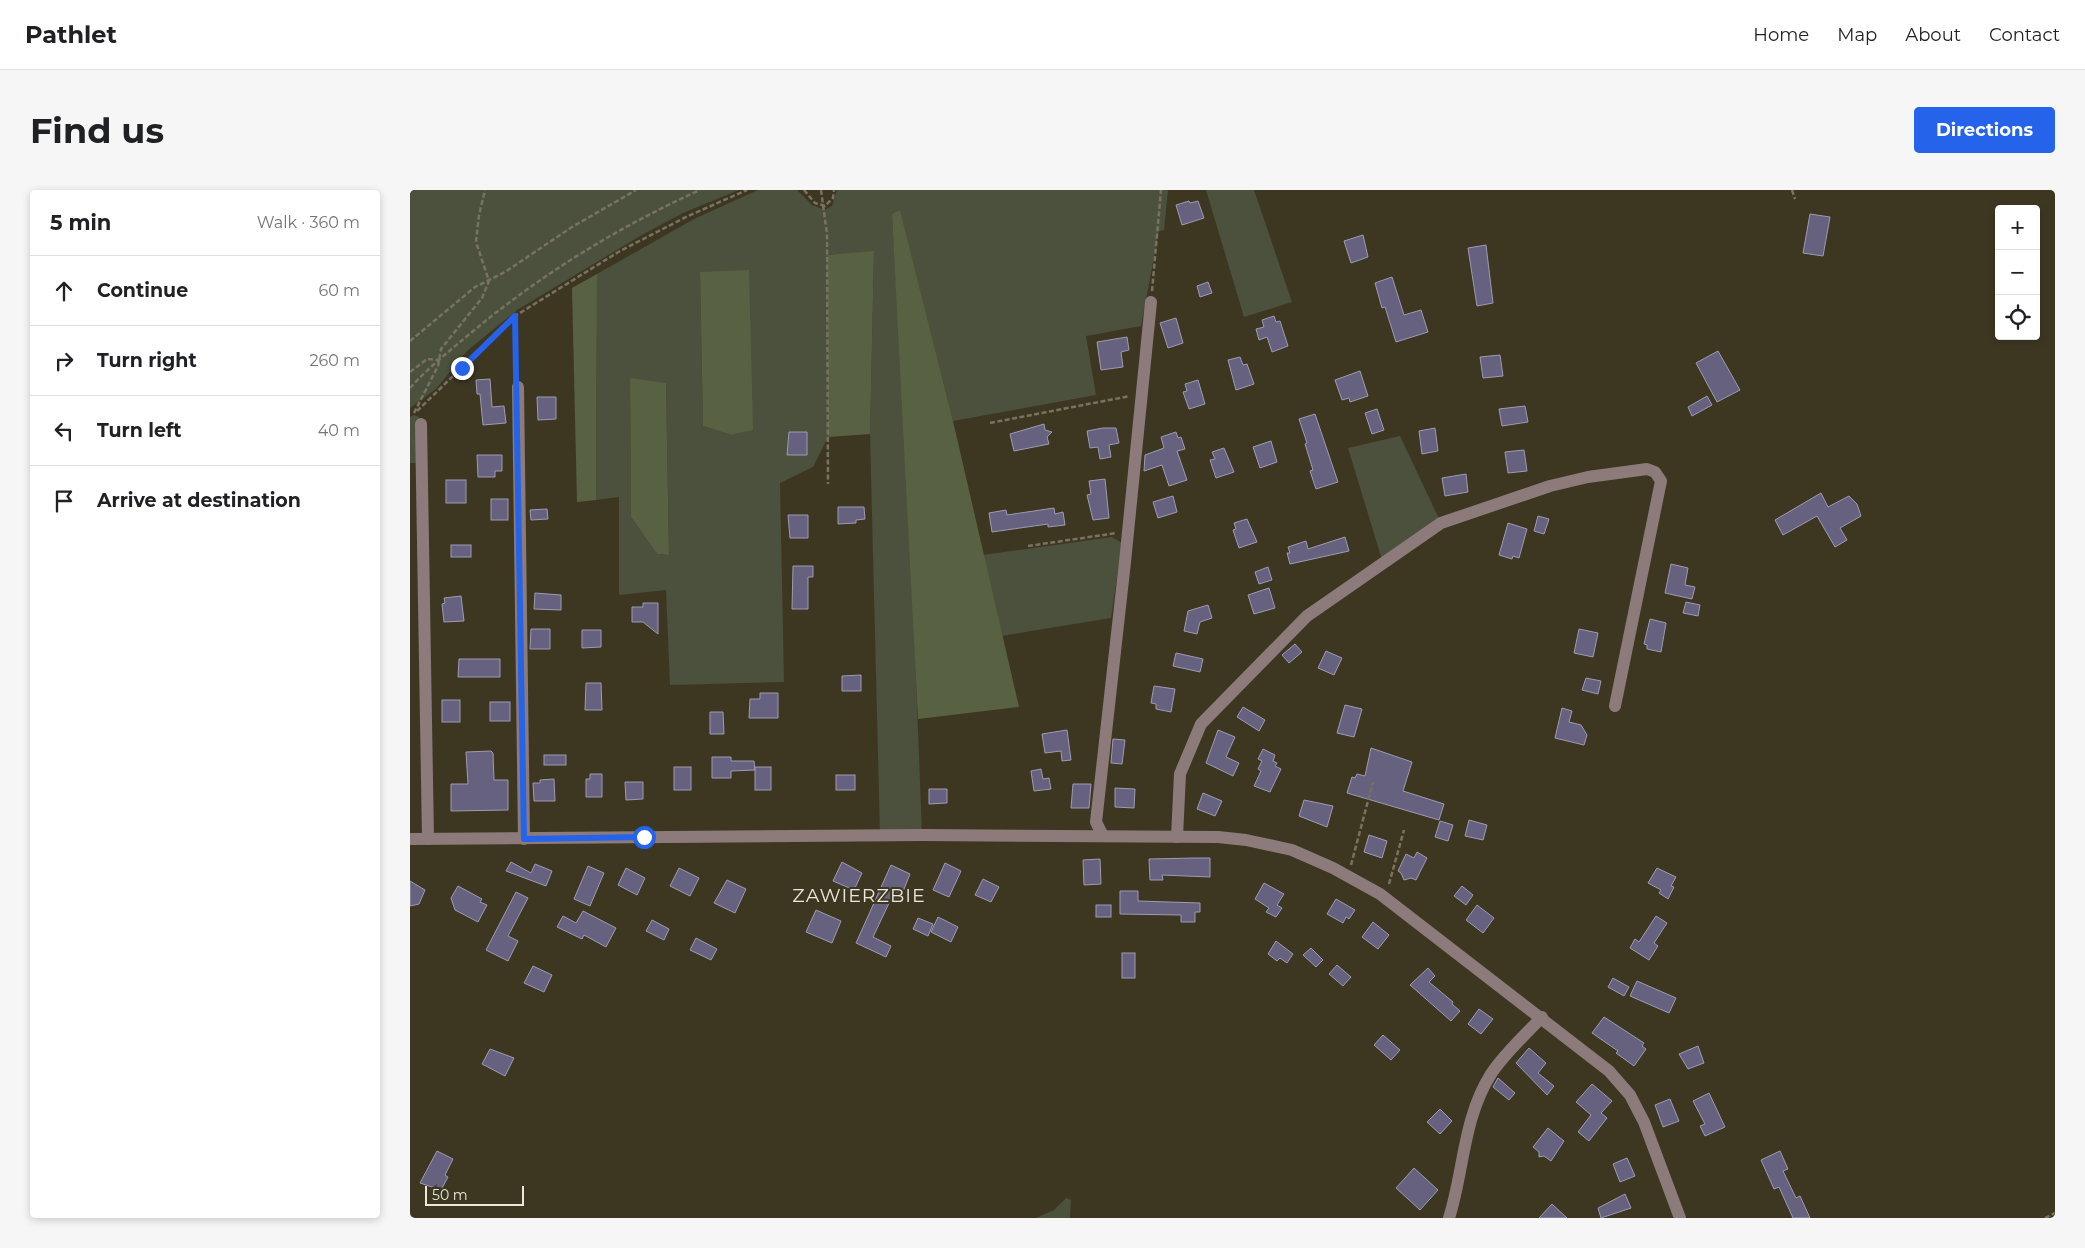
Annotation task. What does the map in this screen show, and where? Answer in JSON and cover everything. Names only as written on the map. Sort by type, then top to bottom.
[{"type":"street","points":[[1103,836],[1096,822],[1151,302]]},
{"type":"street","points":[[518,387],[524,839]]},
{"type":"street","points":[[421,424],[428,839]]},
{"type":"street","points":[[1177,837],[1180,774],[1201,724],[1307,616],[1440,523],[1550,486],[1588,477],[1647,469],[1655,472],[1661,481],[1615,706]]},
{"type":"street","points":[[410,839],[922,835],[1103,836],[1246,840],[1278,846],[1348,876],[1385,898],[1542,1017],[1609,1071],[1630,1095],[1644,1122],[1680,1218]]},
{"type":"street","points":[[1449,1218],[1455,1200],[1462,1156],[1475,1107],[1491,1074],[1542,1017]]},
{"type":"path","points":[[485,190],[479,215],[476,242],[489,281],[482,298],[441,349],[438,366],[414,415],[445,387],[495,334],[515,316],[620,251],[688,216],[747,190]]},
{"type":"path","points":[[410,341],[475,286],[489,281],[572,227],[636,190]]},
{"type":"path","points":[[410,388],[439,360],[514,298],[566,263],[649,214],[700,190]]},
{"type":"path","points":[[804,190],[815,203],[825,206]]},
{"type":"path","points":[[821,190],[825,206],[827,234],[828,484]]},
{"type":"path","points":[[825,206],[833,198],[834,190]]},
{"type":"path","points":[[1151,302],[1162,190]]},
{"type":"path","points":[[1792,190],[1794,199]]},
{"type":"path","points":[[515,316],[518,387]]},
{"type":"path","points":[[410,372],[426,359],[439,360]]},
{"type":"path","points":[[990,424],[1142,394]]},
{"type":"path","points":[[1028,546],[1128,531]]},
{"type":"path","points":[[1348,876],[1373,782]]},
{"type":"path","points":[[1385,898],[1404,830]]},
{"type":"path","points":[[2045,1218],[2055,1213]]},
{"type":"green space","points":[[410,190],[739,190],[683,213],[640,236],[517,310],[467,351],[436,389],[410,408]]},
{"type":"green space","points":[[758,190],[797,190],[812,205],[825,210],[832,206],[837,190],[1168,190],[1164,230],[1159,231],[1141,326],[1086,336],[1096,395],[953,421],[900,211],[892,214],[910,521],[922,835],[880,835],[870,434],[874,252],[827,255],[828,437],[813,467],[780,483],[784,682],[670,685],[666,590],[619,595],[619,497],[596,500],[597,274],[694,219]],"holes":[[[700,272],[753,430],[731,435],[703,426]],[[630,379],[666,384],[669,555],[657,554],[631,517]]]},
{"type":"green space","points":[[1206,190],[1254,190],[1292,302],[1244,317]]},
{"type":"green space","points":[[900,210],[953,421],[1019,707],[918,719],[892,214]]},
{"type":"green space","points":[[874,251],[870,434],[828,437],[827,255]]},
{"type":"green space","points":[[749,270],[753,430],[731,435],[703,426],[700,272]]},
{"type":"green space","points":[[597,274],[596,500],[577,502],[572,288]]},
{"type":"green space","points":[[630,378],[666,383],[669,555],[657,554],[631,517]]},
{"type":"green space","points":[[414,415],[419,417],[423,463],[410,463],[410,417]]},
{"type":"green space","points":[[1400,436],[1441,523],[1383,563],[1348,448]]},
{"type":"green space","points":[[1112,537],[1122,543],[1111,618],[1001,636],[983,555]]},
{"type":"green space","points":[[1066,1198],[1071,1200],[1070,1218],[1036,1218],[1054,1210]]},
{"type":"building","points":[[1189,201],[1190,203],[1198,201],[1204,218],[1182,225],[1176,205]]},
{"type":"building","points":[[1810,214],[1830,217],[1823,256],[1803,253]]},
{"type":"building","points":[[1363,235],[1368,257],[1351,263],[1344,241]]},
{"type":"building","points":[[1486,245],[1493,303],[1477,306],[1468,248]]},
{"type":"building","points":[[1392,277],[1404,315],[1421,310],[1428,332],[1396,342],[1385,307],[1382,308],[1375,283]]},
{"type":"building","points":[[1208,282],[1212,293],[1200,297],[1197,286]]},
{"type":"building","points":[[1274,316],[1276,322],[1280,321],[1288,346],[1272,352],[1267,337],[1259,340],[1256,329],[1264,327],[1262,320]]},
{"type":"building","points":[[1176,318],[1183,343],[1168,348],[1160,323]]},
{"type":"building","points":[[1127,337],[1129,350],[1121,352],[1123,367],[1101,370],[1097,342]]},
{"type":"building","points":[[1718,351],[1740,390],[1717,402],[1696,363]]},
{"type":"building","points":[[1500,355],[1503,376],[1483,378],[1480,357]]},
{"type":"building","points":[[1240,357],[1243,365],[1247,364],[1254,384],[1236,390],[1228,360]]},
{"type":"building","points":[[1360,371],[1368,396],[1350,402],[1349,398],[1342,400],[1335,380]]},
{"type":"building","points":[[490,379],[492,407],[504,406],[506,423],[483,425],[480,394],[477,394],[476,380]]},
{"type":"building","points":[[1198,380],[1205,404],[1189,409],[1183,392],[1187,391],[1185,384]]},
{"type":"building","points":[[1707,396],[1712,405],[1692,416],[1688,407]]},
{"type":"building","points":[[537,397],[556,397],[556,419],[538,420]]},
{"type":"building","points":[[1525,406],[1528,422],[1502,426],[1499,409]]},
{"type":"building","points":[[1377,409],[1384,430],[1372,434],[1365,413]]},
{"type":"building","points":[[1315,414],[1338,482],[1316,489],[1310,471],[1313,470],[1305,444],[1307,443],[1299,419]]},
{"type":"building","points":[[1044,424],[1045,430],[1052,432],[1047,437],[1049,444],[1014,451],[1010,434]]},
{"type":"building","points":[[1116,428],[1119,443],[1109,445],[1111,457],[1100,459],[1098,447],[1090,448],[1087,431]]},
{"type":"building","points":[[1435,428],[1438,451],[1422,454],[1419,431]]},
{"type":"building","points":[[789,432],[807,432],[807,455],[787,455]]},
{"type":"building","points":[[1176,432],[1178,438],[1181,437],[1185,449],[1177,451],[1187,480],[1169,486],[1162,465],[1144,471],[1145,455],[1164,448],[1161,437]]},
{"type":"building","points":[[1271,441],[1277,462],[1260,468],[1253,447]]},
{"type":"building","points":[[1224,448],[1234,472],[1216,478],[1210,460],[1215,459],[1212,452]]},
{"type":"building","points":[[1524,450],[1527,471],[1508,473],[1505,452]]},
{"type":"building","points":[[477,455],[502,455],[502,471],[495,471],[495,477],[478,477]]},
{"type":"building","points":[[1466,474],[1468,492],[1445,496],[1442,478]]},
{"type":"building","points":[[1105,479],[1109,518],[1093,520],[1087,495],[1091,494],[1089,481]]},
{"type":"building","points":[[446,480],[466,480],[466,503],[446,503]]},
{"type":"building","points":[[1821,493],[1828,507],[1849,496],[1857,504],[1861,516],[1840,528],[1847,540],[1835,547],[1817,516],[1783,535],[1775,520]]},
{"type":"building","points":[[1173,496],[1177,512],[1158,518],[1153,502]]},
{"type":"building","points":[[491,499],[508,499],[508,520],[491,520]]},
{"type":"building","points":[[838,507],[864,507],[865,519],[856,520],[856,523],[838,524]]},
{"type":"building","points":[[1054,508],[1055,514],[1063,512],[1065,525],[1048,527],[1048,524],[992,532],[989,513],[1006,510],[1007,515]]},
{"type":"building","points":[[547,509],[548,519],[531,520],[530,510]]},
{"type":"building","points":[[788,515],[808,515],[808,538],[790,538]]},
{"type":"building","points":[[1538,516],[1549,519],[1544,534],[1534,531]]},
{"type":"building","points":[[1247,519],[1257,542],[1239,548],[1233,530],[1236,529],[1234,523]]},
{"type":"building","points":[[1508,523],[1527,529],[1519,558],[1513,556],[1512,559],[1499,555]]},
{"type":"building","points":[[1345,537],[1349,551],[1290,564],[1287,553],[1290,553],[1288,547],[1306,541],[1308,549]]},
{"type":"building","points":[[451,545],[471,545],[471,557],[451,557]]},
{"type":"building","points":[[1671,564],[1688,568],[1685,585],[1695,587],[1692,599],[1665,593]]},
{"type":"building","points":[[793,566],[813,566],[813,577],[808,577],[808,609],[792,609]]},
{"type":"building","points":[[1268,567],[1272,580],[1259,584],[1255,572]]},
{"type":"building","points":[[1269,588],[1275,608],[1254,614],[1248,595]]},
{"type":"building","points":[[535,593],[561,595],[561,610],[534,609]]},
{"type":"building","points":[[461,596],[464,621],[444,622],[442,604],[445,603],[444,598]]},
{"type":"building","points":[[1686,602],[1700,605],[1698,616],[1683,613]]},
{"type":"building","points":[[643,603],[658,603],[658,634],[643,622],[632,622],[632,607],[643,607]]},
{"type":"building","points":[[1208,605],[1212,618],[1200,622],[1197,634],[1184,631],[1188,611]]},
{"type":"building","points":[[1650,619],[1666,623],[1661,652],[1647,649],[1647,645],[1644,644]]},
{"type":"building","points":[[531,629],[550,629],[550,649],[530,649]]},
{"type":"building","points":[[1579,629],[1598,633],[1593,657],[1574,653]]},
{"type":"building","points":[[582,630],[601,630],[601,647],[582,648]]},
{"type":"building","points":[[1295,644],[1302,652],[1289,663],[1282,655]]},
{"type":"building","points":[[1326,651],[1342,658],[1334,675],[1318,668]]},
{"type":"building","points":[[1176,653],[1203,659],[1200,672],[1173,666]]},
{"type":"building","points":[[459,659],[500,659],[500,677],[458,677]]},
{"type":"building","points":[[861,675],[861,691],[842,691],[842,676]]},
{"type":"building","points":[[1586,678],[1601,681],[1598,694],[1582,690]]},
{"type":"building","points":[[586,683],[601,683],[602,710],[585,710]]},
{"type":"building","points":[[1154,686],[1175,689],[1171,712],[1156,709],[1156,704],[1151,703]]},
{"type":"building","points":[[760,693],[778,693],[778,718],[749,718],[750,699],[760,699]]},
{"type":"building","points":[[442,700],[460,700],[460,722],[442,722]]},
{"type":"building","points":[[490,702],[510,702],[510,721],[490,721]]},
{"type":"building","points":[[1345,705],[1362,709],[1354,737],[1337,733]]},
{"type":"building","points":[[1243,707],[1265,720],[1259,731],[1237,717]]},
{"type":"building","points":[[1562,708],[1572,711],[1569,722],[1581,725],[1587,735],[1584,745],[1555,738]]},
{"type":"building","points":[[710,712],[723,712],[724,734],[710,734]]},
{"type":"building","points":[[1067,730],[1071,760],[1062,761],[1061,751],[1045,753],[1042,734]]},
{"type":"building","points":[[1218,730],[1235,737],[1226,757],[1239,763],[1233,776],[1206,763]]},
{"type":"building","points":[[1113,739],[1125,740],[1122,764],[1111,763]]},
{"type":"building","points":[[1371,748],[1412,762],[1403,791],[1444,804],[1439,820],[1347,793],[1352,777],[1355,778],[1357,774],[1365,776]]},
{"type":"building","points":[[1263,749],[1275,755],[1273,761],[1277,763],[1275,766],[1281,769],[1270,792],[1254,786],[1261,771],[1258,769],[1262,761],[1258,759]]},
{"type":"building","points":[[491,751],[493,753],[494,780],[508,780],[508,810],[451,811],[451,784],[468,784],[466,752]]},
{"type":"building","points":[[544,755],[566,755],[566,765],[544,765]]},
{"type":"building","points":[[712,757],[731,757],[731,761],[754,761],[755,770],[731,771],[731,778],[712,778]]},
{"type":"building","points":[[674,767],[691,767],[691,790],[674,790]]},
{"type":"building","points":[[755,767],[771,767],[771,790],[755,790]]},
{"type":"building","points":[[1041,769],[1043,779],[1049,778],[1051,789],[1034,791],[1031,771]]},
{"type":"building","points":[[590,774],[602,774],[602,797],[586,797],[586,779],[590,779]]},
{"type":"building","points":[[836,775],[855,775],[855,790],[836,790]]},
{"type":"building","points":[[554,779],[555,801],[534,801],[533,783],[540,783],[540,780]]},
{"type":"building","points":[[625,782],[643,782],[643,799],[626,800]]},
{"type":"building","points":[[1073,784],[1091,784],[1089,808],[1071,808]]},
{"type":"building","points":[[1115,788],[1135,789],[1134,808],[1115,807]]},
{"type":"building","points":[[929,789],[947,789],[947,803],[929,804]]},
{"type":"building","points":[[1203,793],[1222,801],[1215,816],[1197,809]]},
{"type":"building","points":[[1304,800],[1333,806],[1327,827],[1299,816]]},
{"type":"building","points":[[1469,820],[1487,825],[1483,840],[1465,836]]},
{"type":"building","points":[[1440,821],[1453,825],[1448,841],[1435,837]]},
{"type":"building","points":[[1369,835],[1387,841],[1382,858],[1364,852]]},
{"type":"building","points":[[1417,852],[1427,858],[1416,880],[1411,878],[1404,880],[1398,871],[1406,854],[1414,858]]},
{"type":"building","points":[[1210,858],[1210,877],[1162,875],[1163,880],[1150,880],[1149,859]]},
{"type":"building","points":[[1100,859],[1101,884],[1084,885],[1083,860]]},
{"type":"building","points":[[511,862],[531,873],[535,864],[552,871],[546,886],[506,871]]},
{"type":"building","points":[[842,862],[862,873],[854,890],[833,881]]},
{"type":"building","points":[[945,863],[961,871],[949,897],[933,890]]},
{"type":"building","points":[[891,865],[910,874],[900,899],[896,897],[895,901],[891,899],[873,937],[891,946],[886,957],[856,943]]},
{"type":"building","points":[[588,866],[604,873],[590,906],[574,899]]},
{"type":"building","points":[[626,868],[645,878],[637,895],[618,885]]},
{"type":"building","points":[[679,868],[699,878],[690,896],[670,886]]},
{"type":"building","points":[[1657,868],[1676,877],[1671,886],[1674,887],[1668,899],[1659,893],[1661,890],[1648,883]]},
{"type":"building","points":[[983,879],[999,887],[991,902],[975,895]]},
{"type":"building","points":[[727,880],[746,889],[735,913],[714,903]]},
{"type":"building","points":[[410,881],[425,890],[419,904],[410,906]]},
{"type":"building","points":[[1264,883],[1284,894],[1277,905],[1282,908],[1276,917],[1266,912],[1269,908],[1255,899]]},
{"type":"building","points":[[458,886],[482,899],[480,902],[487,905],[478,922],[455,910],[451,898]]},
{"type":"building","points":[[1462,886],[1473,895],[1466,905],[1454,896]]},
{"type":"building","points":[[1120,891],[1138,891],[1138,901],[1200,903],[1200,912],[1195,912],[1195,922],[1181,922],[1181,915],[1120,914]]},
{"type":"building","points":[[516,892],[528,898],[508,936],[518,941],[508,961],[486,950]]},
{"type":"building","points":[[1336,899],[1355,910],[1349,919],[1346,917],[1343,923],[1327,914]]},
{"type":"building","points":[[1096,905],[1111,905],[1111,917],[1096,917]]},
{"type":"building","points":[[1477,905],[1494,918],[1483,933],[1466,920]]},
{"type":"building","points":[[816,910],[841,921],[832,943],[806,932]]},
{"type":"building","points":[[583,911],[616,928],[606,947],[584,935],[582,939],[557,927],[563,916],[576,923]]},
{"type":"building","points":[[1656,916],[1667,923],[1654,943],[1658,946],[1649,960],[1630,948],[1635,939],[1639,942]]},
{"type":"building","points":[[938,917],[958,927],[951,942],[931,932]]},
{"type":"building","points":[[918,918],[933,924],[928,936],[913,929]]},
{"type":"building","points":[[652,920],[669,929],[664,940],[646,931]]},
{"type":"building","points":[[1373,922],[1389,935],[1378,949],[1362,937]]},
{"type":"building","points":[[696,938],[717,949],[711,960],[690,950]]},
{"type":"building","points":[[1276,941],[1293,954],[1287,963],[1280,958],[1277,961],[1268,954]]},
{"type":"building","points":[[1311,948],[1323,960],[1316,967],[1303,955]]},
{"type":"building","points":[[1122,953],[1135,953],[1135,978],[1122,978]]},
{"type":"building","points":[[1337,965],[1351,977],[1343,986],[1329,974]]},
{"type":"building","points":[[533,966],[552,975],[544,992],[524,983]]},
{"type":"building","points":[[1428,968],[1435,976],[1429,982],[1453,1002],[1452,1004],[1460,1011],[1451,1021],[1410,985]]},
{"type":"building","points":[[1613,978],[1629,987],[1624,996],[1608,987]]},
{"type":"building","points":[[1637,981],[1676,998],[1669,1013],[1630,996]]},
{"type":"building","points":[[1479,1009],[1493,1019],[1481,1034],[1468,1024]]},
{"type":"building","points":[[1604,1017],[1644,1043],[1642,1046],[1646,1049],[1634,1066],[1616,1053],[1618,1051],[1592,1033]]},
{"type":"building","points":[[1383,1035],[1400,1050],[1391,1060],[1374,1045]]},
{"type":"building","points":[[1698,1046],[1704,1063],[1688,1069],[1679,1054]]},
{"type":"building","points":[[1529,1048],[1546,1063],[1538,1073],[1554,1086],[1547,1095],[1516,1063]]},
{"type":"building","points":[[490,1049],[514,1058],[505,1076],[482,1064]]},
{"type":"building","points":[[1498,1078],[1515,1093],[1509,1100],[1493,1087]]},
{"type":"building","points":[[1592,1084],[1612,1101],[1601,1113],[1607,1118],[1589,1141],[1578,1132],[1591,1115],[1576,1102]]},
{"type":"building","points":[[1709,1093],[1725,1127],[1705,1136],[1700,1126],[1705,1124],[1693,1101]]},
{"type":"building","points":[[1670,1099],[1679,1121],[1663,1127],[1655,1105]]},
{"type":"building","points":[[1440,1109],[1452,1121],[1440,1134],[1427,1122]]},
{"type":"building","points":[[1548,1128],[1564,1141],[1551,1161],[1544,1156],[1539,1157],[1539,1152],[1533,1147]]},
{"type":"building","points":[[437,1151],[453,1159],[445,1175],[448,1177],[441,1190],[420,1183]]},
{"type":"building","points":[[1780,1151],[1788,1169],[1783,1171],[1796,1198],[1800,1196],[1810,1218],[1793,1218],[1779,1187],[1774,1189],[1761,1160]]},
{"type":"building","points":[[1627,1158],[1635,1176],[1620,1182],[1613,1164]]},
{"type":"building","points":[[1414,1168],[1438,1190],[1420,1210],[1396,1188]]},
{"type":"building","points":[[1625,1194],[1631,1208],[1601,1218],[1598,1208]]},
{"type":"building","points":[[1552,1204],[1567,1218],[1539,1218]]},
{"type":"district","name":"ZAWIERZBIE","points":[[859,895]]},
{"type":"route","points":[[462,368],[515,316],[519,433],[518,530],[524,839],[644,837]]}]
